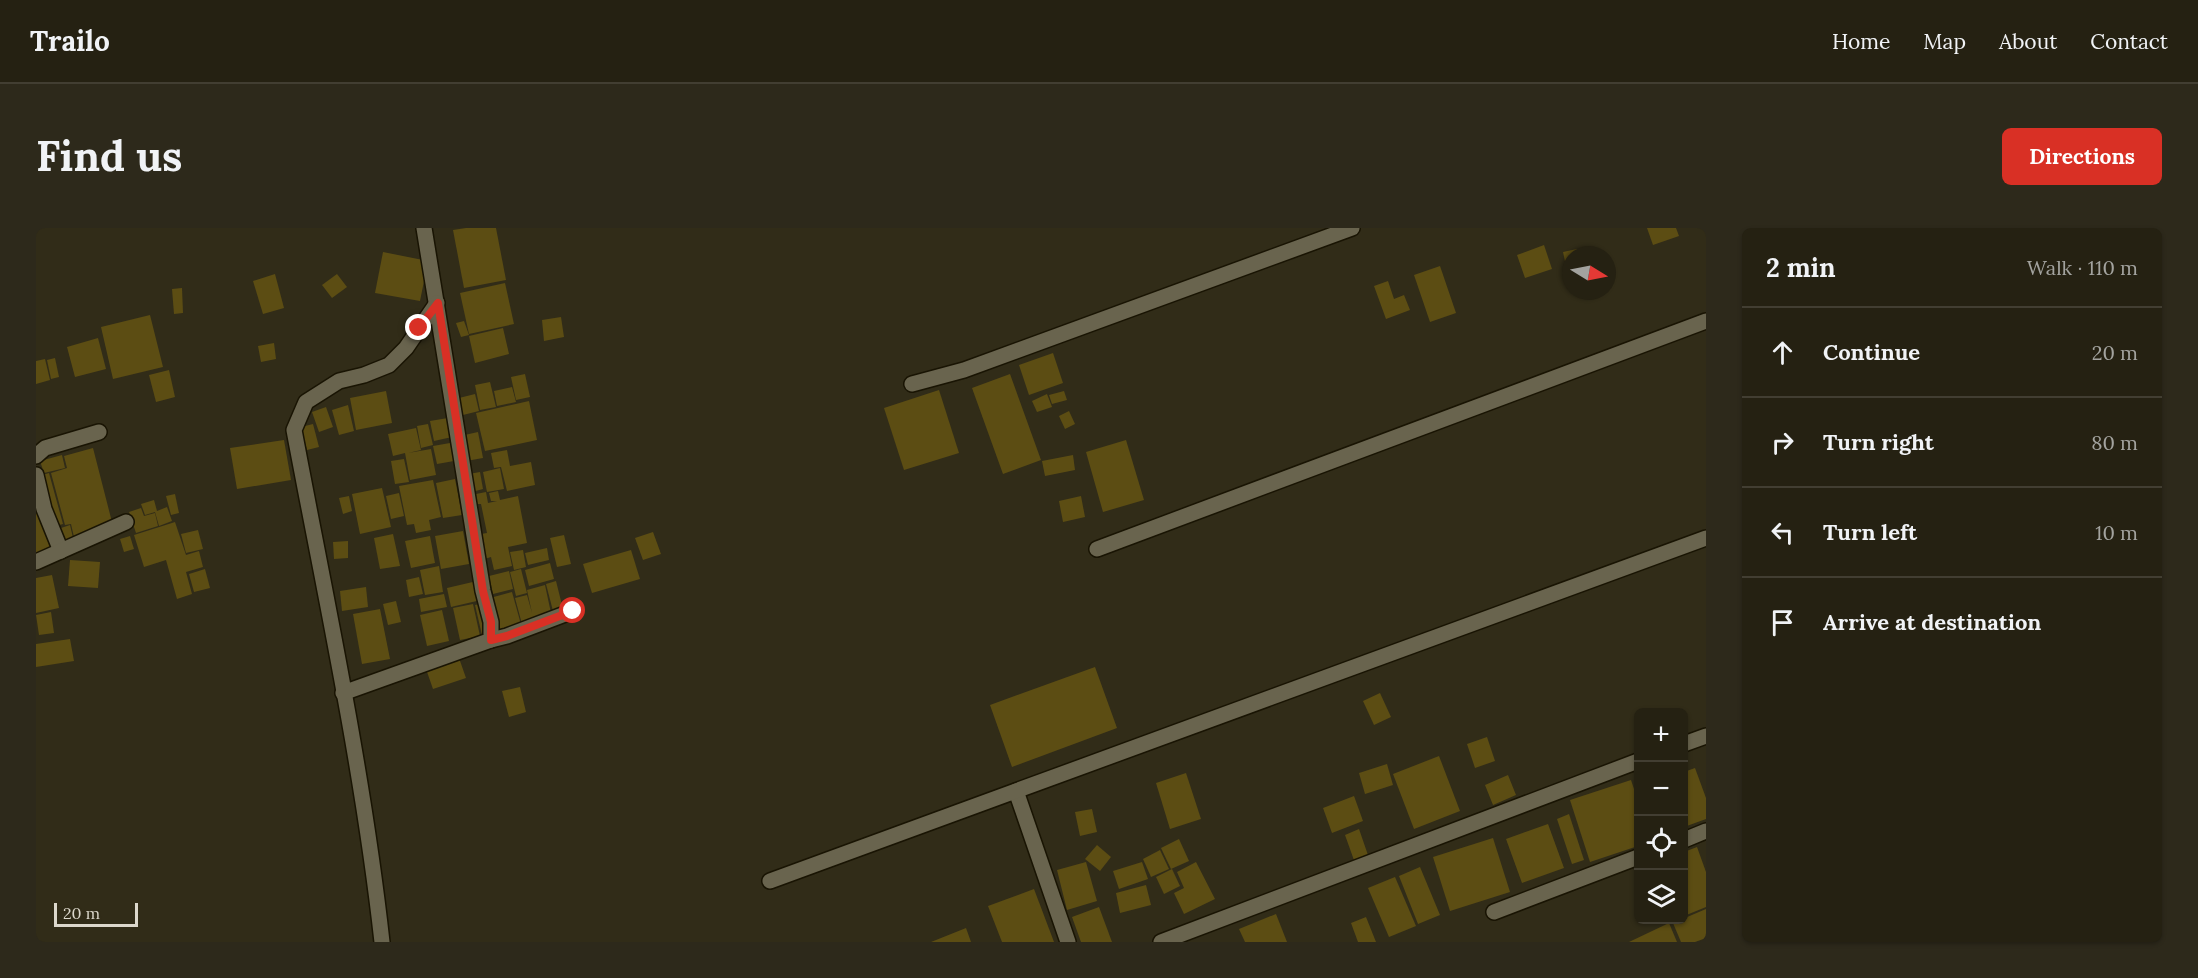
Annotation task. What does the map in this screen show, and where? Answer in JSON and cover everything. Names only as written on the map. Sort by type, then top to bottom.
[{"type":"street","points":[[424,228],[483,591],[491,622],[491,640]]},
{"type":"street","points":[[912,384],[964,369],[1352,228]]},
{"type":"street","points":[[382,942],[375,881],[343,693],[294,430],[306,402],[339,381],[390,365],[406,348],[438,303]]},
{"type":"street","points":[[1097,549],[1706,321]]},
{"type":"street","points":[[36,456],[45,448],[99,432]]},
{"type":"street","points":[[36,475],[44,509],[60,551]]},
{"type":"street","points":[[36,562],[126,522]]},
{"type":"street","points":[[770,881],[1706,538]]},
{"type":"street","points":[[343,693],[573,611]]},
{"type":"street","points":[[1688,742],[1706,736]]},
{"type":"street","points":[[1161,942],[1635,762]]},
{"type":"street","points":[[1016,791],[1068,942]]},
{"type":"street","points":[[1688,838],[1706,831]]},
{"type":"street","points":[[1494,912],[1634,859]]},
{"type":"building","points":[[496,228],[506,280],[464,288],[453,230]]},
{"type":"building","points":[[1647,228],[1676,228],[1679,236],[1653,245]]},
{"type":"building","points":[[1544,245],[1552,269],[1525,278],[1517,255]]},
{"type":"building","points":[[383,252],[428,261],[420,301],[375,293]]},
{"type":"building","points":[[1440,266],[1456,313],[1430,322],[1414,275]]},
{"type":"building","points":[[275,274],[284,308],[263,314],[253,281]]},
{"type":"building","points":[[337,274],[347,287],[332,298],[322,285]]},
{"type":"building","points":[[1388,281],[1394,299],[1404,295],[1410,310],[1386,319],[1374,286]]},
{"type":"building","points":[[505,283],[514,324],[469,334],[460,293]]},
{"type":"building","points":[[182,288],[183,313],[174,314],[172,289]]},
{"type":"building","points":[[150,315],[163,367],[113,379],[101,327]]},
{"type":"building","points":[[561,317],[564,337],[544,341],[542,320]]},
{"type":"building","points":[[464,321],[469,335],[461,337],[456,323]]},
{"type":"building","points":[[503,328],[509,354],[475,363],[469,336]]},
{"type":"building","points":[[98,338],[106,369],[75,377],[67,347]]},
{"type":"building","points":[[274,343],[276,359],[261,362],[258,346]]},
{"type":"building","points":[[1053,353],[1063,383],[1029,395],[1019,365]]},
{"type":"building","points":[[55,358],[59,377],[51,379],[47,360]]},
{"type":"building","points":[[45,359],[50,380],[36,384],[36,361]]},
{"type":"building","points":[[169,370],[175,397],[156,402],[149,375]]},
{"type":"building","points":[[525,374],[530,397],[516,400],[511,377]]},
{"type":"building","points":[[1010,374],[1041,460],[1003,474],[972,388]]},
{"type":"building","points":[[490,382],[496,407],[480,410],[475,385]]},
{"type":"building","points":[[512,387],[516,402],[497,406],[494,391]]},
{"type":"building","points":[[939,390],[959,453],[904,470],[884,408]]},
{"type":"building","points":[[386,391],[392,423],[356,430],[350,398]]},
{"type":"building","points":[[1064,391],[1067,400],[1052,404],[1049,395]]},
{"type":"building","points":[[475,394],[479,411],[459,416],[455,399]]},
{"type":"building","points":[[1047,394],[1052,407],[1037,412],[1032,401]]},
{"type":"building","points":[[529,401],[537,440],[485,451],[476,413]]},
{"type":"building","points":[[348,405],[354,431],[339,435],[332,410]]},
{"type":"building","points":[[326,407],[333,427],[319,432],[312,412]]},
{"type":"building","points":[[1069,411],[1075,424],[1065,429],[1059,416]]},
{"type":"building","points":[[448,418],[452,437],[434,441],[430,421]]},
{"type":"building","points":[[313,424],[319,447],[307,450],[301,427]]},
{"type":"building","points":[[428,424],[433,445],[421,448],[417,426]]},
{"type":"building","points":[[416,428],[421,450],[408,453],[431,449],[436,475],[410,480],[405,453],[393,456],[388,434]]},
{"type":"building","points":[[478,432],[483,458],[466,461],[460,436]]},
{"type":"building","points":[[284,440],[291,480],[237,489],[230,448]]},
{"type":"building","points":[[1126,440],[1144,500],[1103,512],[1086,452]]},
{"type":"building","points":[[450,443],[454,461],[437,464],[433,446]]},
{"type":"building","points":[[93,448],[113,526],[74,537],[71,524],[65,525],[51,473],[67,468],[64,456]]},
{"type":"building","points":[[507,450],[510,466],[531,462],[535,485],[507,491],[501,467],[494,468],[491,453]]},
{"type":"building","points":[[62,455],[65,468],[44,473],[40,461]]},
{"type":"building","points":[[1073,455],[1075,470],[1045,476],[1042,461]]},
{"type":"building","points":[[404,459],[409,482],[395,484],[391,461]]},
{"type":"building","points":[[500,468],[504,489],[487,492],[483,472]]},
{"type":"building","points":[[480,472],[483,489],[472,492],[469,474]]},
{"type":"building","points":[[49,473],[63,524],[52,527],[39,476]]},
{"type":"building","points":[[455,479],[462,515],[443,518],[436,483]]},
{"type":"building","points":[[433,480],[441,517],[429,520],[431,530],[416,533],[414,524],[407,525],[399,486]]},
{"type":"building","points":[[382,488],[391,527],[360,534],[352,494]]},
{"type":"building","points":[[498,491],[500,500],[518,496],[527,543],[508,547],[512,566],[494,570],[491,557],[481,560],[475,535],[487,533],[481,504],[477,504],[478,510],[472,512],[470,498],[486,492],[488,503],[497,501],[491,501],[489,493]]},
{"type":"building","points":[[399,493],[404,516],[391,519],[386,496]]},
{"type":"building","points":[[175,494],[179,513],[171,515],[166,496]]},
{"type":"building","points":[[349,496],[352,511],[343,514],[339,498]]},
{"type":"building","points":[[1081,496],[1085,517],[1063,522],[1059,501]]},
{"type":"building","points":[[154,500],[157,511],[167,507],[172,521],[159,526],[155,512],[145,515],[141,504]]},
{"type":"building","points":[[36,506],[54,548],[36,555]]},
{"type":"building","points":[[141,508],[144,516],[155,513],[158,526],[136,533],[129,512]]},
{"type":"building","points":[[175,522],[186,555],[199,551],[203,567],[186,572],[192,594],[177,599],[166,560],[144,567],[134,535]]},
{"type":"building","points":[[70,525],[73,538],[62,541],[58,529]]},
{"type":"building","points":[[198,530],[203,549],[186,553],[181,534]]},
{"type":"building","points":[[463,531],[469,564],[441,569],[435,536]]},
{"type":"building","points":[[653,532],[661,554],[643,560],[635,538]]},
{"type":"building","points":[[393,534],[400,566],[380,569],[374,538]]},
{"type":"building","points":[[564,535],[571,564],[557,567],[550,538]]},
{"type":"building","points":[[130,536],[134,549],[124,552],[120,539]]},
{"type":"building","points":[[430,536],[435,563],[411,568],[405,541]]},
{"type":"building","points":[[348,541],[348,558],[334,559],[333,542]]},
{"type":"building","points":[[547,548],[549,560],[528,565],[525,553]]},
{"type":"building","points":[[523,550],[526,567],[514,570],[510,552]]},
{"type":"building","points":[[631,550],[640,579],[592,593],[583,564]]},
{"type":"building","points":[[70,560],[100,562],[98,588],[68,586]]},
{"type":"building","points":[[550,563],[554,579],[529,586],[525,570]]},
{"type":"building","points":[[439,566],[443,592],[425,595],[420,570]]},
{"type":"building","points":[[205,569],[210,588],[194,592],[189,574]]},
{"type":"building","points":[[521,569],[527,593],[516,596],[510,572]]},
{"type":"building","points":[[509,571],[513,589],[493,594],[489,576]]},
{"type":"building","points":[[52,575],[59,608],[36,613],[36,578]]},
{"type":"building","points":[[419,577],[423,594],[409,597],[406,580]]},
{"type":"building","points":[[477,581],[481,600],[451,607],[447,588]]},
{"type":"building","points":[[556,581],[563,609],[553,611],[546,584]]},
{"type":"building","points":[[545,585],[551,613],[522,624],[515,598],[527,595],[532,613],[527,590]]},
{"type":"building","points":[[366,587],[368,607],[342,611],[340,591]]},
{"type":"building","points":[[512,592],[522,628],[499,633],[490,598]]},
{"type":"building","points":[[444,594],[447,607],[421,612],[419,599]]},
{"type":"building","points":[[396,601],[401,622],[388,625],[383,604]]},
{"type":"building","points":[[484,603],[491,633],[482,635],[475,605]]},
{"type":"building","points":[[473,604],[480,636],[460,640],[453,608]]},
{"type":"building","points":[[380,609],[390,659],[362,664],[353,614]]},
{"type":"building","points":[[442,610],[449,641],[427,646],[420,615]]},
{"type":"building","points":[[51,612],[54,633],[39,635],[36,615]]},
{"type":"building","points":[[70,639],[74,661],[36,667],[36,644]]},
{"type":"building","points":[[459,658],[466,678],[433,689],[426,669]]},
{"type":"building","points":[[1095,667],[1117,728],[1012,767],[990,705]]},
{"type":"building","points":[[520,687],[526,712],[509,717],[502,691]]},
{"type":"building","points":[[1380,693],[1391,717],[1374,725],[1363,701]]},
{"type":"building","points":[[1487,737],[1495,761],[1475,768],[1467,744]]},
{"type":"building","points":[[1439,756],[1460,811],[1414,829],[1393,774]]},
{"type":"building","points":[[1387,764],[1393,785],[1365,794],[1359,773]]},
{"type":"building","points":[[1695,768],[1706,798],[1706,819],[1688,826],[1688,816],[1688,771]]},
{"type":"building","points":[[1186,773],[1201,819],[1170,829],[1156,783]]},
{"type":"building","points":[[1508,775],[1516,795],[1493,805],[1485,785]]},
{"type":"building","points":[[1631,780],[1634,789],[1634,847],[1590,862],[1570,800]]},
{"type":"building","points":[[1354,796],[1363,821],[1332,833],[1323,808]]},
{"type":"building","points":[[1092,809],[1097,832],[1080,836],[1075,812]]},
{"type":"building","points":[[1569,814],[1584,860],[1572,864],[1557,819]]},
{"type":"building","points":[[1548,824],[1564,868],[1522,883],[1506,839]]},
{"type":"building","points":[[1359,829],[1369,858],[1355,863],[1345,835]]},
{"type":"building","points":[[1493,838],[1510,892],[1450,911],[1433,857]]},
{"type":"building","points":[[1179,839],[1189,861],[1171,869],[1161,848]]},
{"type":"building","points":[[1097,845],[1111,857],[1100,871],[1085,859]]},
{"type":"building","points":[[1697,847],[1706,872],[1706,907],[1688,914],[1688,870],[1688,850]]},
{"type":"building","points":[[1160,850],[1169,869],[1151,877],[1143,859]]},
{"type":"building","points":[[1086,862],[1097,901],[1067,910],[1057,870]]},
{"type":"building","points":[[1142,862],[1148,879],[1119,889],[1113,871]]},
{"type":"building","points":[[1196,862],[1215,899],[1184,914],[1174,893],[1184,888],[1177,872]]},
{"type":"building","points":[[1420,867],[1440,915],[1418,924],[1399,876]]},
{"type":"building","points":[[1172,869],[1180,886],[1164,894],[1156,877]]},
{"type":"building","points":[[1395,877],[1416,926],[1389,937],[1368,888]]},
{"type":"building","points":[[1146,885],[1151,905],[1120,913],[1116,893]]},
{"type":"building","points":[[1034,889],[1054,942],[1002,942],[988,906]]},
{"type":"building","points":[[1099,907],[1112,942],[1081,942],[1072,917]]},
{"type":"building","points":[[1706,909],[1706,938],[1695,942],[1681,942],[1673,924],[1688,924],[1688,917]]},
{"type":"building","points":[[1276,914],[1287,942],[1245,942],[1239,929]]},
{"type":"building","points":[[1366,917],[1376,942],[1358,942],[1351,923]]},
{"type":"building","points":[[1669,924],[1677,942],[1629,942]]},
{"type":"building","points":[[966,928],[971,942],[931,942]]},
{"type":"route","points":[[419,328],[438,303],[483,591],[491,622],[491,640],[573,611]]}]
